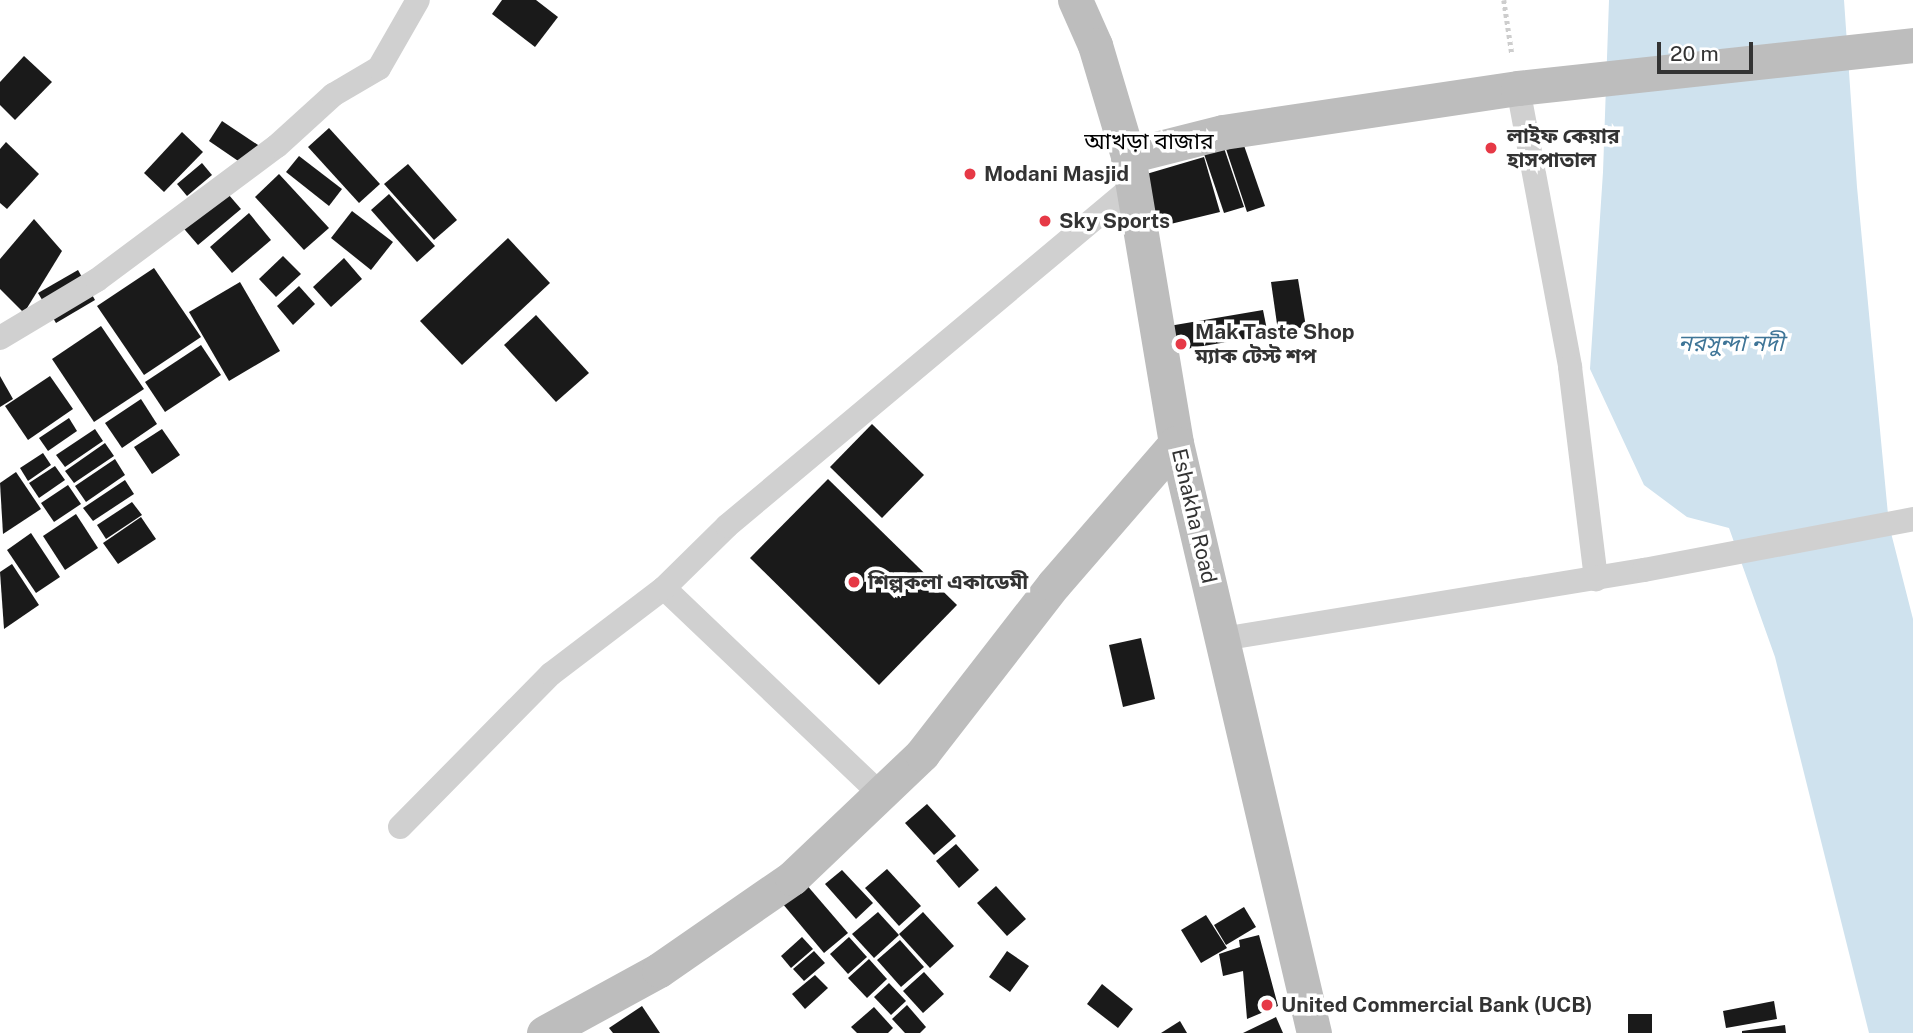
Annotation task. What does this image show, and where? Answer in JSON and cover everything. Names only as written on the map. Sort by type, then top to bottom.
[{"type":"main road","name":"Eshakha Road","points":[[1075,0],[1095,45],[1130,172],[1156,301],[1176,443],[1314,1033]]},
{"type":"main road","points":[[1130,172],[1223,132],[1518,88],[1906,50]]},
{"type":"main road","points":[[544,1033],[660,970],[793,878],[922,754],[1062,574],[1176,443]]},
{"type":"street","points":[[0,338],[97,280],[277,146],[333,95],[379,68],[418,0]]},
{"type":"street","points":[[1518,88],[1570,367],[1596,579]]},
{"type":"street","points":[[400,827],[551,674],[664,588],[727,526],[1130,172]]},
{"type":"street","points":[[1222,639],[1596,579],[1913,519]]},
{"type":"street","points":[[664,588],[880,794]]},
{"type":"path","points":[[1504,0],[1518,88]]},
{"type":"water","name":"নরসুন্দা নদী","points":[[1609,0],[1844,0],[1857,187],[1889,525],[1913,619],[1913,1033],[1869,1033],[1775,657],[1729,528],[1687,517],[1644,485],[1590,369],[1603,172]]},
{"type":"building","points":[[502,0],[536,0],[558,17],[535,47],[492,14]]},
{"type":"building","points":[[24,56],[52,82],[15,120],[0,105],[0,82]]},
{"type":"building","points":[[222,121],[261,147],[247,167],[209,141]]},
{"type":"building","points":[[329,128],[380,184],[359,203],[308,147]]},
{"type":"building","points":[[182,132],[203,152],[164,192],[144,173]]},
{"type":"building","points":[[1240,134],[1265,206],[1247,212],[1223,140]]},
{"type":"building","points":[[6,142],[39,174],[7,209],[0,203],[0,149]]},
{"type":"building","points":[[1223,145],[1244,207],[1224,213],[1203,151]]},
{"type":"building","points":[[299,156],[342,189],[329,206],[286,172]]},
{"type":"building","points":[[1204,157],[1220,212],[1154,228],[1143,175]]},
{"type":"building","points":[[202,163],[212,175],[187,196],[177,184]]},
{"type":"building","points":[[408,164],[457,220],[434,240],[384,184]]},
{"type":"building","points":[[279,174],[329,228],[304,250],[255,197]]},
{"type":"building","points":[[222,187],[241,209],[198,245],[179,223]]},
{"type":"building","points":[[389,194],[435,246],[417,262],[371,210]]},
{"type":"building","points":[[352,211],[393,242],[371,270],[331,238]]},
{"type":"building","points":[[249,213],[271,240],[232,273],[210,247]]},
{"type":"building","points":[[34,219],[62,251],[24,313],[0,289],[0,259]]},
{"type":"building","points":[[508,238],[550,283],[462,365],[420,321]]},
{"type":"building","points":[[283,256],[301,274],[276,297],[259,279]]},
{"type":"building","points":[[344,258],[362,279],[331,307],[313,287]]},
{"type":"building","points":[[154,268],[201,337],[144,375],[97,306]]},
{"type":"building","points":[[78,270],[95,300],[56,323],[38,293]]},
{"type":"building","points":[[1298,279],[1306,327],[1278,331],[1271,282]]},
{"type":"building","points":[[240,282],[280,351],[229,381],[189,312]]},
{"type":"building","points":[[299,286],[315,304],[293,325],[277,306]]},
{"type":"building","points":[[1263,310],[1268,335],[1174,351],[1169,326]]},
{"type":"building","points":[[536,315],[589,373],[556,402],[504,345]]},
{"type":"building","points":[[101,326],[144,389],[94,422],[52,359]]},
{"type":"building","points":[[201,345],[221,375],[165,412],[145,382]]},
{"type":"building","points":[[0,376],[13,399],[0,407]]},
{"type":"building","points":[[50,376],[73,409],[28,440],[5,406]]},
{"type":"building","points":[[141,399],[157,424],[122,448],[105,423]]},
{"type":"building","points":[[69,418],[77,431],[48,451],[39,438]]},
{"type":"building","points":[[872,424],[924,475],[882,518],[830,467]]},
{"type":"building","points":[[95,429],[103,441],[65,467],[56,455]]},
{"type":"building","points":[[162,429],[180,455],[152,474],[134,447]]},
{"type":"building","points":[[105,443],[114,456],[74,483],[65,471]]},
{"type":"building","points":[[43,453],[51,465],[28,481],[20,468]]},
{"type":"building","points":[[115,459],[125,475],[86,502],[75,486]]},
{"type":"building","points":[[55,466],[65,480],[39,498],[29,483]]},
{"type":"building","points":[[16,472],[41,509],[3,534],[0,483]]},
{"type":"building","name":"শিল্পকলা একাডেমী","points":[[828,479],[957,605],[879,685],[750,558]]},
{"type":"building","points":[[125,480],[134,494],[93,521],[83,508]]},
{"type":"building","points":[[68,485],[81,504],[54,522],[41,503]]},
{"type":"building","points":[[132,502],[142,515],[106,539],[97,525]]},
{"type":"building","points":[[76,514],[98,548],[65,570],[43,536]]},
{"type":"building","points":[[141,517],[156,539],[118,564],[103,543]]},
{"type":"building","points":[[31,533],[60,577],[36,593],[7,550]]},
{"type":"building","points":[[12,564],[39,605],[4,629],[0,572]]},
{"type":"building","points":[[1141,638],[1155,699],[1123,707],[1109,645]]},
{"type":"building","points":[[927,804],[956,836],[934,855],[905,823]]},
{"type":"building","points":[[956,844],[979,870],[959,888],[936,861]]},
{"type":"building","points":[[887,869],[921,906],[899,926],[865,888]]},
{"type":"building","points":[[842,870],[873,903],[856,919],[825,884]]},
{"type":"building","points":[[805,883],[848,933],[824,953],[782,903]]},
{"type":"building","points":[[996,886],[1026,919],[1007,936],[977,903]]},
{"type":"building","points":[[1244,907],[1256,927],[1226,945],[1214,925]]},
{"type":"building","points":[[878,912],[899,935],[874,958],[852,934]]},
{"type":"building","points":[[923,912],[954,946],[930,968],[899,934]]},
{"type":"building","points":[[1206,915],[1227,948],[1201,963],[1181,930]]},
{"type":"building","points":[[1259,935],[1278,1006],[1247,1019],[1243,971],[1223,976],[1219,954],[1240,947],[1239,940]]},
{"type":"building","points":[[802,937],[813,949],[791,968],[781,956]]},
{"type":"building","points":[[849,937],[867,957],[848,974],[830,954]]},
{"type":"building","points":[[900,940],[924,967],[901,987],[877,960]]},
{"type":"building","points":[[814,951],[825,963],[804,981],[793,969]]},
{"type":"building","points":[[1007,951],[1029,966],[1010,992],[989,977]]},
{"type":"building","points":[[869,959],[887,979],[867,998],[848,978]]},
{"type":"building","points":[[924,972],[944,994],[923,1013],[903,991]]},
{"type":"building","points":[[815,975],[828,988],[805,1009],[792,994]]},
{"type":"building","points":[[889,983],[906,1001],[891,1015],[874,997]]},
{"type":"building","points":[[1102,984],[1133,1009],[1118,1028],[1087,1004]]},
{"type":"building","points":[[1774,1001],[1777,1019],[1726,1028],[1723,1011]]},
{"type":"building","points":[[907,1005],[926,1027],[920,1033],[905,1033],[892,1019]]},
{"type":"building","points":[[642,1006],[660,1033],[613,1033],[609,1028]]},
{"type":"building","points":[[874,1007],[893,1028],[888,1033],[857,1033],[851,1027]]},
{"type":"building","points":[[1628,1014],[1652,1014],[1652,1033],[1628,1033]]},
{"type":"building","points":[[1276,1017],[1283,1033],[1243,1033]]},
{"type":"building","points":[[1180,1021],[1187,1033],[1161,1033]]},
{"type":"building","points":[[1785,1025],[1786,1033],[1742,1033],[1742,1031]]},
{"type":"place","name":"লাইফ কেয়ার হাসপাতাল","points":[[1491,148]]},
{"type":"place","name":"Modani Masjid","points":[[970,174]]},
{"type":"place","name":"Sky Sports","points":[[1045,221]]},
{"type":"place","name":"Mak Taste Shop ম্যাক টেস্ট শপ","points":[[1181,344]]},
{"type":"place","name":"শিল্পকলা একাডেমী","points":[[854,582]]},
{"type":"place","name":"United Commercial Bank (UCB)","points":[[1267,1005]]},
{"type":"district","name":"আখড়া বাজার","points":[[1149,141]]}]
